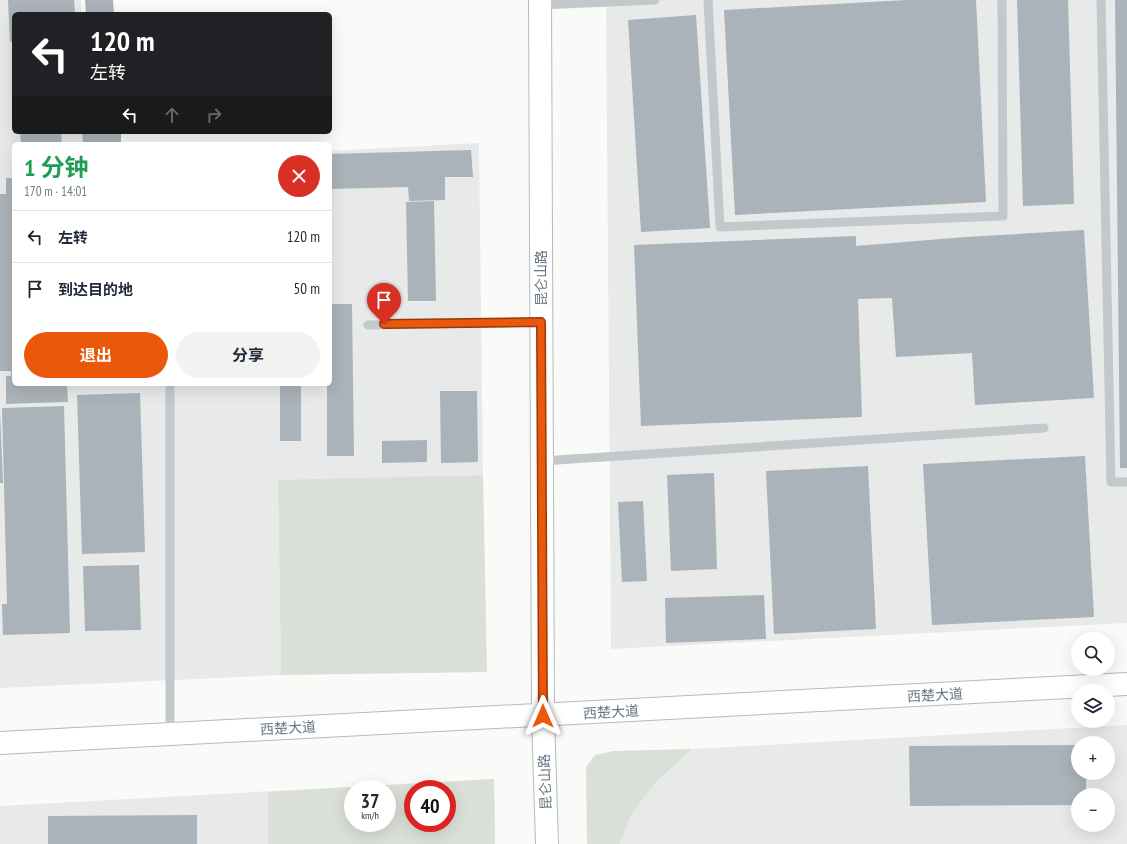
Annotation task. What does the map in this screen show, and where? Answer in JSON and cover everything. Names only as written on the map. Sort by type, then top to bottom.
[{"type":"main road","name":"昆仑山路","points":[[540,2],[543,716],[547,844]]},
{"type":"main road","name":"西楚大道","points":[[0,743],[543,716],[1127,684]]},
{"type":"lane","points":[[540,2],[655,0]]},
{"type":"lane","points":[[708,0],[720,227],[1004,216],[1002,0]]},
{"type":"lane","points":[[1101,0],[1111,482],[1127,482]]},
{"type":"lane","points":[[368,324],[541,322]]},
{"type":"lane","points":[[170,386],[170,734]]},
{"type":"lane","points":[[542,461],[1044,428]]},
{"type":"shaded area","points":[[0,0],[81,0],[81,12],[12,12],[12,134],[84,134],[84,142],[12,142],[12,386],[332,386],[332,151],[479,143],[483,475],[278,481],[281,675],[0,688]]},
{"type":"shaded area","points":[[606,0],[1127,0],[1127,623],[611,649]]},
{"type":"shaded area","points":[[483,475],[487,672],[281,675],[278,480]]},
{"type":"shaded area","points":[[1127,725],[1127,844],[620,844],[631,815],[654,784],[692,749],[1073,728],[1115,728],[1115,726]]},
{"type":"shaded area","points":[[692,749],[654,784],[631,815],[620,844],[587,844],[586,767],[595,755],[613,751]]},
{"type":"shaded area","points":[[494,779],[495,844],[0,844],[0,806],[344,787],[344,832],[396,832],[396,784],[404,784],[404,832],[456,832],[456,781]]},
{"type":"shaded area","points":[[494,779],[495,844],[268,844],[268,792],[344,788],[344,832],[396,832],[396,785],[404,784],[404,832],[456,832],[456,781]]},
{"type":"building","points":[[8,0],[74,0],[75,12],[12,12],[12,42],[10,42]]},
{"type":"building","points":[[85,0],[113,0],[114,12],[86,12]]},
{"type":"building","points":[[907,0],[976,0],[986,202],[735,215],[724,10]]},
{"type":"building","points":[[1017,0],[1068,0],[1074,204],[1023,206]]},
{"type":"building","points":[[1115,0],[1127,0],[1127,468],[1120,468]]},
{"type":"building","points":[[696,15],[710,228],[641,232],[628,20]]},
{"type":"building","points":[[20,134],[61,134],[62,142],[21,142]]},
{"type":"building","points":[[82,134],[121,134],[121,142],[83,142]]},
{"type":"building","points":[[471,150],[473,177],[445,177],[445,200],[409,201],[408,187],[332,189],[332,154]]},
{"type":"building","points":[[6,178],[12,178],[12,386],[67,386],[68,402],[6,404],[6,376],[11,376],[11,371],[0,371],[0,194],[6,194]]},
{"type":"building","points":[[434,201],[436,301],[408,301],[406,202]]},
{"type":"building","points":[[1084,230],[1094,398],[975,405],[972,353],[896,357],[892,298],[858,299],[862,417],[641,426],[634,245],[856,236],[856,246],[965,237]]},
{"type":"building","points":[[332,304],[352,304],[354,456],[327,456],[327,386],[332,386]]},
{"type":"building","points":[[280,386],[301,386],[301,441],[280,441]]},
{"type":"building","points":[[440,391],[477,391],[478,462],[441,463]]},
{"type":"building","points":[[140,393],[145,552],[82,554],[77,395]]},
{"type":"building","points":[[64,406],[70,633],[3,635],[2,604],[7,604],[2,408]]},
{"type":"building","points":[[0,411],[3,483],[0,483]]},
{"type":"building","points":[[427,440],[427,462],[382,463],[382,441]]},
{"type":"building","points":[[1085,456],[1094,617],[932,625],[923,464]]},
{"type":"building","points":[[868,466],[876,629],[774,634],[766,471]]},
{"type":"building","points":[[714,473],[717,569],[671,571],[667,475]]},
{"type":"building","points":[[643,501],[647,581],[622,582],[618,502]]},
{"type":"building","points":[[139,565],[141,630],[85,631],[83,566]]},
{"type":"building","points":[[764,595],[766,639],[666,643],[665,598]]},
{"type":"building","points":[[1071,745],[1071,780],[1086,780],[1086,788],[1071,788],[1071,805],[910,806],[909,746]]},
{"type":"building","points":[[197,815],[197,844],[48,844],[48,816]]},
{"type":"route","points":[[384,324],[541,322],[543,716]]}]
